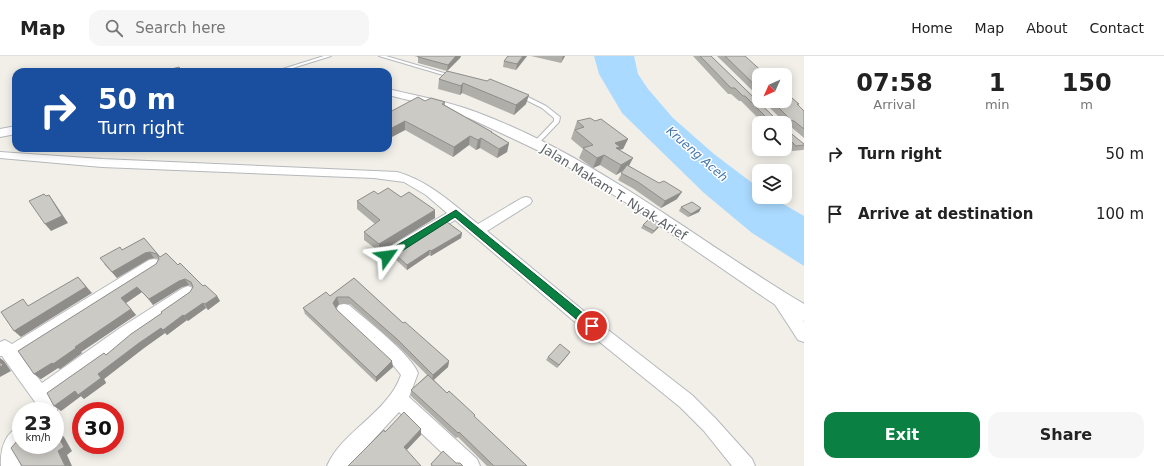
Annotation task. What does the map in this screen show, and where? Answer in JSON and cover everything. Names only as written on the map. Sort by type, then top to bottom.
[{"type":"street","name":"Jalan Makam T. Nyak Arief","points":[[392,93],[447,106],[536,143],[571,162],[650,212],[804,314]]},
{"type":"street","points":[[0,133],[12,131]]},
{"type":"street","points":[[0,155],[102,162],[397,176],[416,182],[539,281],[580,317],[686,401],[710,425],[745,466]]},
{"type":"street","points":[[477,231],[526,202]]},
{"type":"street","points":[[387,256],[456,213]]},
{"type":"street","points":[[45,402],[5,351],[154,264]]},
{"type":"street","points":[[40,395],[126,333],[188,292]]},
{"type":"street","points":[[779,298],[804,335]]},
{"type":"street","points":[[337,466],[346,453],[398,399],[408,382],[410,373],[399,360],[344,310]]},
{"type":"street","points":[[398,399],[470,466]]},
{"type":"street","points":[[11,466],[6,456],[12,445]]},
{"type":"lane","points":[[288,68],[329,56]]},
{"type":"lane","points":[[381,56],[458,77]]},
{"type":"lane","points":[[517,94],[544,107],[556,117],[557,121],[536,143]]},
{"type":"water","name":"Krueng Aceh","points":[[594,56],[634,56],[638,74],[648,89],[673,118],[714,154],[752,183],[752,204],[783,204],[804,216],[804,266],[752,233],[704,193],[622,113],[599,74]]},
{"type":"building","points":[[418,56],[456,56],[448,65]]},
{"type":"building","points":[[508,56],[523,56],[517,64],[504,61]]},
{"type":"building","points":[[700,56],[711,56],[752,96],[752,103],[735,88],[731,88]]},
{"type":"building","points":[[725,56],[745,56],[758,68],[752,68],[752,82]]},
{"type":"building","points":[[447,71],[487,81],[490,79],[529,95],[516,105],[463,83],[461,86],[439,79]]},
{"type":"building","points":[[418,97],[425,101],[431,98],[445,102],[442,104],[509,143],[499,149],[481,138],[478,140],[470,136],[454,147],[405,121],[392,128],[392,111]]},
{"type":"building","points":[[792,98],[804,111],[804,129],[792,121],[792,116],[787,116],[779,108],[792,108]]},
{"type":"building","points":[[757,108],[765,108],[773,116],[765,116]]},
{"type":"building","points":[[590,118],[595,121],[601,119],[628,139],[615,143],[620,147],[616,148],[633,158],[621,165],[604,155],[597,158],[583,148],[593,145],[575,130],[584,127],[577,121]]},
{"type":"building","points":[[792,134],[804,144],[796,146],[792,142]]},
{"type":"building","points":[[627,165],[659,183],[664,181],[682,192],[665,201],[638,182],[621,173]]},
{"type":"building","points":[[388,188],[401,197],[409,192],[435,210],[379,244],[364,232],[380,220],[357,201],[374,191],[378,194]]},
{"type":"building","points":[[44,194],[46,196],[49,195],[62,216],[45,224],[29,201]]},
{"type":"building","points":[[692,202],[701,208],[691,214],[681,207]]},
{"type":"building","points":[[650,218],[661,223],[654,231],[643,225]]},
{"type":"building","points":[[447,222],[462,233],[431,251],[430,250],[407,265],[395,254]]},
{"type":"building","points":[[144,238],[160,257],[166,253],[178,265],[180,263],[203,286],[205,285],[217,296],[205,304],[203,303],[184,316],[183,315],[163,330],[161,328],[139,343],[98,374],[101,378],[78,395],[75,391],[60,402],[52,402],[47,393],[104,353],[106,355],[131,334],[190,292],[193,287],[191,282],[185,279],[149,299],[137,287],[121,298],[131,309],[75,347],[76,348],[53,364],[52,363],[34,374],[18,351],[156,264],[159,259],[157,254],[150,252],[145,253],[112,272],[100,258],[120,247],[122,250]]},
{"type":"building","points":[[78,277],[86,287],[14,331],[1,312],[23,299],[28,306]]},
{"type":"building","points":[[354,278],[403,323],[405,322],[449,361],[433,375],[398,340],[349,297],[337,297],[333,303],[337,310],[392,361],[376,377],[303,308],[326,292],[330,296]]},
{"type":"building","points":[[560,344],[570,352],[559,365],[548,357]]},
{"type":"building","points":[[428,375],[447,393],[449,391],[527,466],[494,466],[459,432],[458,433],[411,390]]},
{"type":"building","points":[[404,412],[421,429],[404,447],[421,466],[348,466],[384,430],[385,432]]},
{"type":"building","points":[[443,451],[456,463],[460,463],[463,466],[432,466],[431,464]]},
{"type":"building","points":[[15,454],[59,454],[65,466],[22,466]]},
{"type":"route","points":[[387,256],[456,213],[592,326]]}]
